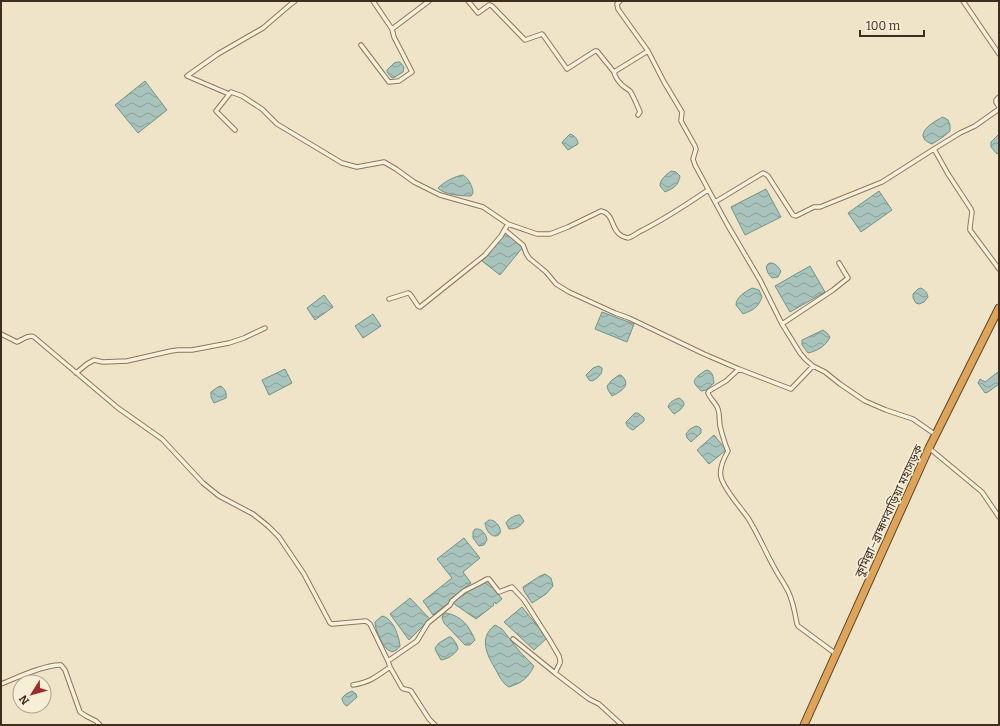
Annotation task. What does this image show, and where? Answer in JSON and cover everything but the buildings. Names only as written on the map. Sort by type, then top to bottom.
[{"type":"highway","name":"কুমিল্লা–ব্রাহ্মণবাড়িয়া মহাসড়ক","points":[[804,725],[929,448],[999,308]]},
{"type":"street","points":[[295,1],[263,28],[218,54],[187,76],[229,94],[231,92],[247,100],[262,109],[278,124],[342,163],[357,166],[384,162],[414,182],[440,195],[483,207],[508,224],[536,234],[550,234],[601,211],[605,211],[618,234],[628,238],[681,208],[708,190]]},
{"type":"street","points":[[361,45],[389,82],[399,81],[412,72],[394,37],[392,29],[373,1]]},
{"type":"street","points":[[392,29],[429,1]]},
{"type":"street","points":[[468,1],[478,13],[489,5],[492,6],[525,40],[542,34],[567,69],[597,51],[614,72],[615,76],[632,95],[640,112],[638,115]]},
{"type":"street","points":[[620,1],[617,6],[618,8],[648,51],[682,112],[681,121],[696,149],[693,160],[695,165],[760,280],[782,324],[800,353],[813,366],[825,372],[840,384],[865,400],[886,410],[913,419],[936,435]]},
{"type":"street","points":[[963,1],[999,54]]},
{"type":"street","points":[[614,72],[648,51]]},
{"type":"street","points":[[229,94],[216,111],[235,130]]},
{"type":"street","points":[[716,202],[762,173],[768,176],[793,215],[796,216],[814,207],[820,207],[882,182],[960,133],[975,126],[999,108],[996,102],[999,97]]},
{"type":"street","points":[[934,149],[948,174],[971,208],[970,230],[999,269]]},
{"type":"street","points":[[389,299],[408,293],[420,307],[485,255],[508,224]]},
{"type":"street","points":[[505,230],[523,245],[529,258],[546,272],[556,284],[570,292],[704,354],[791,389],[813,366]]},
{"type":"street","points":[[782,324],[833,290],[848,278],[839,263]]},
{"type":"street","points":[[76,373],[94,360],[103,362],[127,361],[171,351],[192,350],[237,341],[265,328]]},
{"type":"street","points":[[1,334],[17,342],[32,336],[118,408],[162,439],[203,483],[214,492],[253,514],[268,526],[279,537],[304,574],[330,623],[366,621],[370,624],[390,667],[402,688],[411,691],[429,719],[435,725]]},
{"type":"street","points":[[739,369],[726,381],[708,393],[717,407],[724,442],[728,451],[720,472],[721,478],[724,485],[747,517],[760,539],[788,592],[798,626],[836,654]]},
{"type":"street","points":[[929,448],[982,492],[999,517]]},
{"type":"street","points":[[388,661],[417,641],[428,623],[464,591],[488,578],[499,592],[512,587],[524,600],[559,656],[560,662],[555,673]]},
{"type":"street","points":[[513,639],[589,699],[599,704],[622,725]]},
{"type":"street","points":[[1,684],[36,670],[61,665],[65,670],[80,712],[100,725]]},
{"type":"street","points":[[353,684],[362,683],[373,679],[390,667]]},
{"type":"water","points":[[400,62],[404,67],[403,72],[392,78],[387,70],[394,63]]},
{"type":"water","points":[[145,81],[167,110],[138,133],[115,105]]},
{"type":"water","points":[[943,117],[948,120],[950,131],[932,144],[926,141],[923,137],[923,133],[934,122]]},
{"type":"water","points":[[570,134],[576,138],[578,144],[568,150],[562,143]]},
{"type":"water","points":[[999,134],[999,152],[997,154],[991,147],[991,142]]},
{"type":"water","points":[[671,171],[676,172],[680,176],[675,186],[665,192],[660,184],[664,177]]},
{"type":"water","points":[[463,175],[467,179],[473,191],[471,196],[449,194],[438,188],[450,180]]},
{"type":"water","points":[[766,189],[781,217],[745,235],[731,207]]},
{"type":"water","points":[[879,191],[892,210],[861,232],[848,213]]},
{"type":"water","points":[[505,232],[523,247],[500,275],[482,261]]},
{"type":"water","points":[[770,263],[775,264],[781,271],[778,277],[772,278],[768,273],[766,267]]},
{"type":"water","points":[[810,266],[825,292],[790,312],[775,286]]},
{"type":"water","points":[[752,288],[759,290],[762,297],[759,304],[755,308],[743,314],[736,305],[736,302],[741,295]]},
{"type":"water","points":[[921,288],[926,291],[928,297],[924,302],[919,304],[916,303],[913,298],[913,294]]},
{"type":"water","points":[[324,295],[333,307],[315,320],[307,308]]},
{"type":"water","points":[[602,312],[634,324],[627,342],[595,329]]},
{"type":"water","points":[[373,314],[381,326],[363,338],[355,326]]},
{"type":"water","points":[[823,330],[830,337],[821,348],[808,353],[802,345],[802,340]]},
{"type":"water","points":[[599,366],[602,368],[601,374],[598,378],[592,381],[589,380],[586,375],[593,368]]},
{"type":"water","points":[[285,369],[292,383],[269,395],[262,380]]},
{"type":"water","points":[[707,370],[712,373],[714,383],[706,390],[701,391],[694,382],[696,377]]},
{"type":"water","points":[[998,372],[999,384],[985,393],[978,383],[980,379],[985,382]]},
{"type":"water","points":[[619,375],[621,375],[624,379],[626,385],[622,390],[612,396],[607,386]]},
{"type":"water","points":[[221,386],[224,388],[226,398],[214,403],[211,397],[211,392]]},
{"type":"water","points":[[679,398],[682,400],[684,405],[674,414],[668,407],[671,402]]},
{"type":"water","points":[[635,413],[638,413],[644,418],[644,421],[633,430],[628,427],[626,422]]},
{"type":"water","points":[[696,426],[701,429],[701,433],[691,442],[687,438],[686,434],[690,429]]},
{"type":"water","points":[[714,435],[726,450],[709,464],[697,450]]},
{"type":"water","points":[[520,515],[524,521],[518,527],[509,529],[506,523],[514,516]]},
{"type":"water","points":[[489,520],[494,521],[498,525],[500,529],[499,535],[493,536],[487,529],[485,523]]},
{"type":"water","points":[[475,529],[482,530],[485,534],[487,540],[484,545],[479,546],[473,538],[473,532]]},
{"type":"water","points":[[464,538],[480,558],[463,572],[471,583],[433,615],[423,601],[452,578],[437,559]]},
{"type":"water","points":[[545,574],[551,578],[553,586],[546,594],[532,603],[523,587]]},
{"type":"water","points":[[488,580],[502,599],[496,604],[495,602],[493,604],[494,605],[476,619],[453,603],[464,593]]},
{"type":"water","points":[[410,598],[430,619],[409,640],[390,614]]},
{"type":"water","points":[[522,607],[547,638],[534,650],[504,622]]},
{"type":"water","points":[[446,613],[452,614],[461,619],[470,630],[475,640],[470,645],[465,645],[444,623],[442,618]]},
{"type":"water","points":[[382,616],[389,620],[397,633],[400,646],[394,651],[391,651],[385,647],[378,634],[375,622]]},
{"type":"water","points":[[495,625],[502,629],[520,652],[534,666],[524,680],[509,687],[500,677],[487,653],[485,641],[490,630]]},
{"type":"water","points":[[449,637],[455,641],[458,649],[451,656],[441,660],[435,648],[439,643]]},
{"type":"water","points":[[352,691],[357,697],[347,706],[343,703],[342,698]]}]
